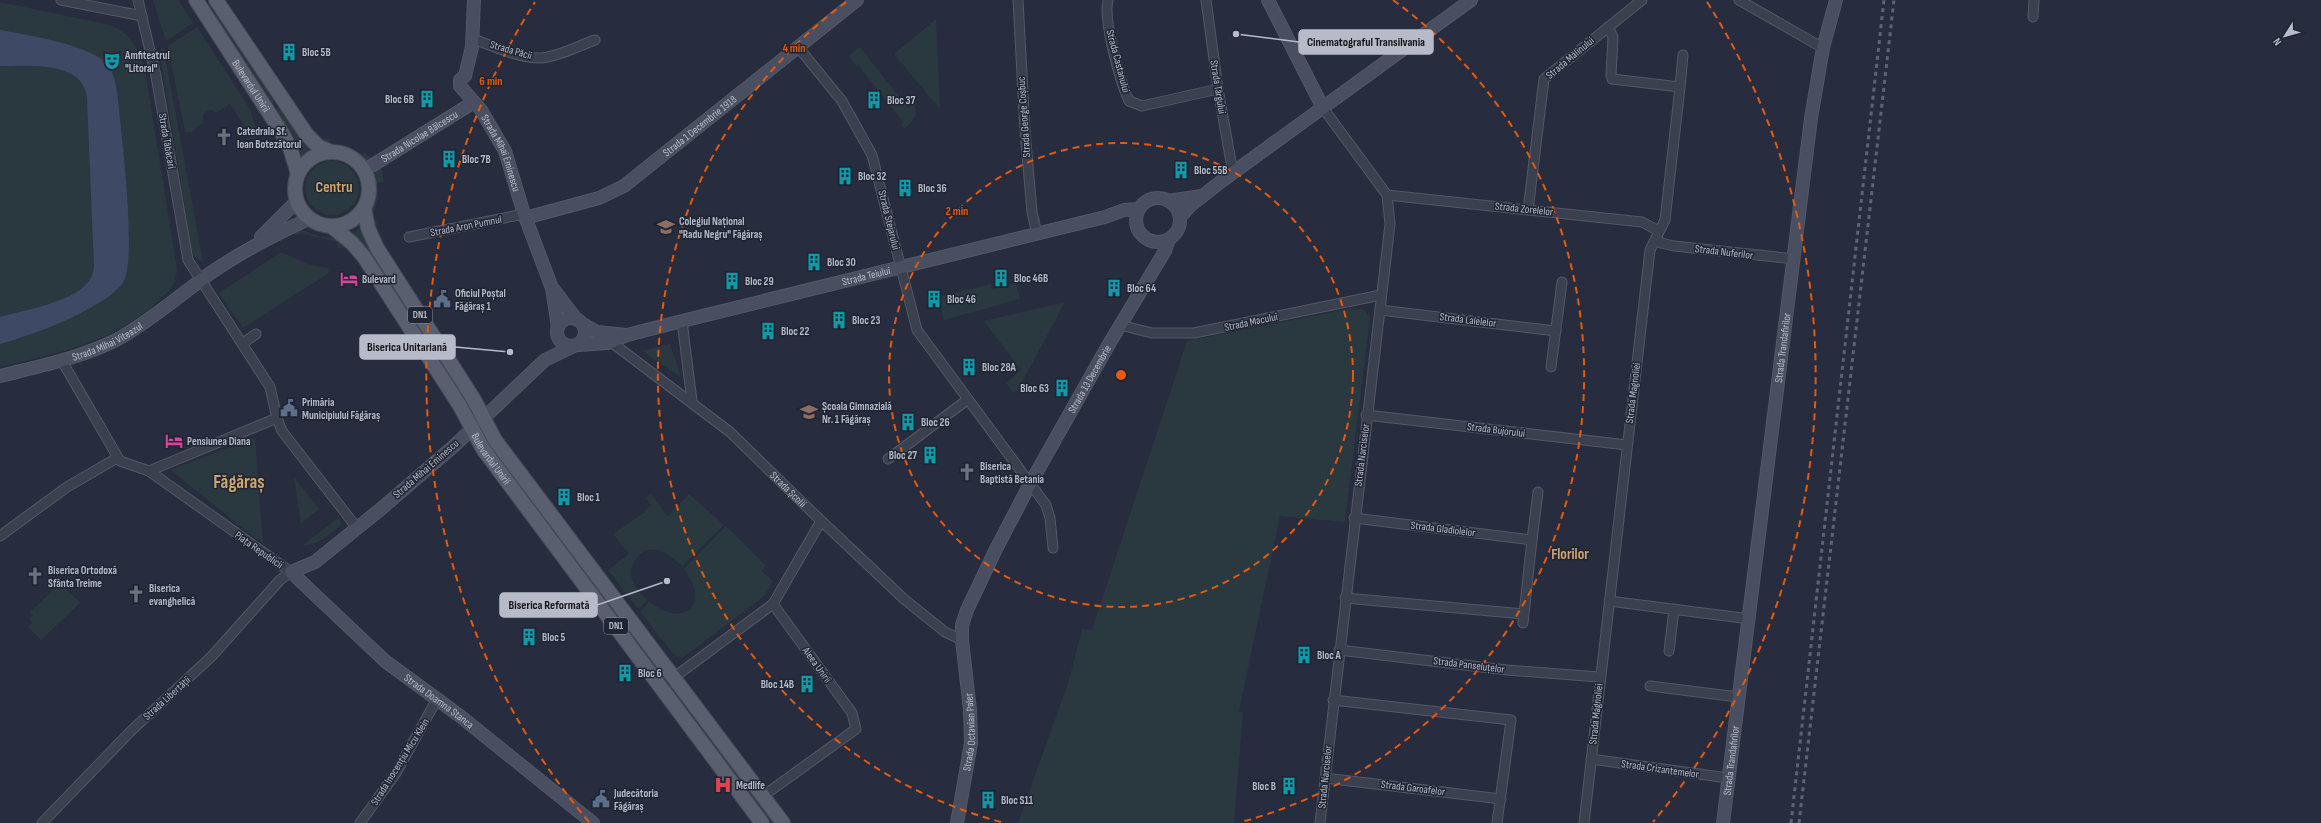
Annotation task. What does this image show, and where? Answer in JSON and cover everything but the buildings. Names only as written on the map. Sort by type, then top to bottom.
[{"type":"main road","name":"Bulevardul Unirii","points":[[196,0],[282,133],[290,148],[298,174],[295,184],[297,201]]},
{"type":"main road","name":"Bulevardul Unirii","points":[[216,0],[307,135],[319,147],[350,156],[365,170],[370,190],[364,208],[359,215],[346,224],[331,226]]},
{"type":"main road","points":[[474,0],[472,39],[466,76],[471,80],[471,89],[477,106]]},
{"type":"main road","name":"Strada 1 Decembrie 1918","points":[[524,216],[591,201],[618,191],[857,0]]},
{"type":"main road","points":[[1268,0],[1323,108]]},
{"type":"main road","points":[[1180,217],[1202,196],[1471,0]]},
{"type":"main road","name":"Strada Trandafirilor","points":[[1723,823],[1795,259],[1811,118],[1823,48],[1836,0]]},
{"type":"main road","name":"Strada Mihai Eminescu","points":[[477,106],[505,151],[524,216],[552,288],[557,331],[546,360]]},
{"type":"main road","name":"Strada Nicolae Bălcescu","points":[[365,170],[477,106]]},
{"type":"main road","points":[[298,174],[310,158],[329,151]]},
{"type":"main road","points":[[1168,201],[1178,210],[1180,217],[1177,230],[1168,239],[1154,241],[1143,236],[1137,226],[1139,209],[1147,201],[1154,199],[1168,201],[1202,196]]},
{"type":"main road","points":[[200,280],[258,242],[310,218],[297,201],[258,242]]},
{"type":"main road","name":"Bulevardul Unirii","points":[[364,208],[368,228],[377,248],[483,418],[495,440],[783,823]]},
{"type":"main road","name":"Strada Teiului","points":[[627,335],[1105,217],[1124,210],[1139,209]]},
{"type":"main road","name":"Strada Teiului","points":[[1105,217],[1126,220],[1137,226]]},
{"type":"main road","name":"Bulevardul Unirii","points":[[310,218],[331,226],[352,243],[364,257],[435,366],[492,462],[762,823]]},
{"type":"main road","name":"Strada 13 Decembrie","points":[[962,640],[964,618],[970,602],[1030,484],[1120,325],[1165,251],[1168,239]]},
{"type":"main road","name":"Strada 13 Decembrie","points":[[1150,275],[1156,258],[1154,241]]},
{"type":"main road","name":"Strada Mihai Viteazul","points":[[0,376],[62,361],[92,351],[118,338],[152,317],[200,280]]},
{"type":"main road","name":"Strada Mihai Eminescu","points":[[552,288],[580,322]]},
{"type":"main road","points":[[568,318],[580,322],[597,332],[627,335],[611,342],[575,346],[564,345],[557,331],[568,318]]},
{"type":"main road","points":[[575,346],[585,337],[580,322]]},
{"type":"main road","name":"Strada Mihai Eminescu","points":[[358,528],[472,428],[546,360],[575,346]]},
{"type":"main road","name":"Piața Republicii","points":[[291,572],[315,562],[358,528]]},
{"type":"main road","name":"Strada Doamna Stanca","points":[[291,572],[385,661],[437,699],[593,823]]},
{"type":"main road","name":"Strada Octavian Paler","points":[[957,823],[971,743],[970,710],[962,640]]},
{"type":"street","points":[[62,0],[142,16]]},
{"type":"street","name":"Strada Tăbăcari","points":[[138,0],[156,76],[188,260],[200,280]]},
{"type":"street","name":"Strada George Coșbuc","points":[[1018,0],[1025,131],[1032,212],[1036,234]]},
{"type":"street","name":"Strada Castanului","points":[[1108,0],[1107,13],[1110,32],[1127,97],[1133,104],[1142,106],[1218,88]]},
{"type":"street","name":"Strada Târgului","points":[[1206,0],[1218,88],[1233,173]]},
{"type":"street","name":"Strada Mălinului","points":[[1528,210],[1542,83],[1548,75],[1642,0]]},
{"type":"street","points":[[1739,0],[1823,48]]},
{"type":"street","points":[[2033,17],[2034,0]]},
{"type":"street","points":[[1608,27],[1613,37],[1612,79],[1680,87]]},
{"type":"street","name":"Strada Păcii","points":[[472,39],[517,54],[537,58],[556,55],[595,40]]},
{"type":"street","name":"Strada Stejarului","points":[[798,47],[842,101],[872,155],[917,330],[1030,484]]},
{"type":"street","name":"Strada Magnoliei","points":[[1584,823],[1599,677],[1650,250],[1665,220],[1683,55]]},
{"type":"street","points":[[1323,108],[1387,195]]},
{"type":"street","name":"Strada Zorelelor","points":[[1387,195],[1644,223],[1658,235]]},
{"type":"street","name":"Strada Narciselor","points":[[1320,823],[1366,414],[1390,224],[1387,195]]},
{"type":"street","name":"Strada Aron Pumnul","points":[[409,237],[524,216]]},
{"type":"street","name":"Strada Nuferilor","points":[[1658,235],[1661,242],[1674,246],[1795,259]]},
{"type":"street","points":[[200,280],[243,342],[270,387],[277,418],[287,438],[358,528]]},
{"type":"street","points":[[1551,367],[1562,282]]},
{"type":"street","name":"Strada Macului","points":[[1120,325],[1152,333],[1194,333],[1381,295]]},
{"type":"street","name":"Strada Lalelelor","points":[[1380,310],[1556,331]]},
{"type":"street","points":[[682,321],[692,401]]},
{"type":"street","points":[[243,342],[256,334]]},
{"type":"street","name":"Strada Școlii","points":[[611,342],[692,401],[735,436],[821,521],[918,611],[945,632],[962,640]]},
{"type":"street","points":[[0,536],[67,487],[117,458],[62,361]]},
{"type":"street","points":[[888,459],[967,400]]},
{"type":"street","name":"Strada Bujorului","points":[[1366,414],[1626,445]]},
{"type":"street","points":[[149,471],[277,418]]},
{"type":"street","name":"Piața Republicii","points":[[117,458],[128,466],[149,471],[291,572]]},
{"type":"street","points":[[1030,484],[1049,511],[1053,548]]},
{"type":"street","points":[[1345,598],[1524,619],[1538,492]]},
{"type":"street","name":"Strada Gladiolelor","points":[[1354,518],[1532,540]]},
{"type":"street","points":[[661,687],[773,604],[821,521]]},
{"type":"street","name":"Strada Libertății","points":[[42,823],[131,731],[212,656],[280,580],[291,572]]},
{"type":"street","points":[[1609,601],[1750,619]]},
{"type":"street","name":"Aleea Unirii","points":[[763,796],[856,729],[855,719],[852,713],[773,604]]},
{"type":"street","points":[[1669,651],[1674,609]]},
{"type":"street","name":"Strada Panseluțelor","points":[[1339,650],[1507,670],[1599,677]]},
{"type":"street","points":[[1650,686],[1738,697]]},
{"type":"street","name":"Strada Inocențiu Micu Klein","points":[[360,823],[393,778],[437,699]]},
{"type":"street","points":[[1333,700],[1511,720],[1497,823]]},
{"type":"street","points":[[700,740],[714,730]]},
{"type":"street","name":"Strada Crizantemelor","points":[[1591,760],[1728,778]]},
{"type":"street","name":"Strada Garoafelor","points":[[1324,778],[1501,799]]},
{"type":"shaded area","points":[[153,0],[178,0],[193,23],[166,41]]},
{"type":"shaded area","points":[[0,2],[106,24],[123,32],[138,50],[146,76],[177,269],[175,280],[168,291],[140,316],[122,327],[83,345],[0,367]]},
{"type":"shaded area","points":[[219,16],[275,102],[271,106],[214,19]]},
{"type":"shaded area","points":[[936,19],[940,109],[894,54]]},
{"type":"shaded area","points":[[197,27],[250,109],[258,135],[253,139],[230,104],[216,113],[213,110],[207,111],[203,114],[203,123],[192,132],[185,132],[168,46]]},
{"type":"shaded area","points":[[163,46],[203,262],[195,257],[192,250],[160,54]]},
{"type":"shaded area","points":[[860,47],[908,108],[914,104],[916,112],[914,118],[904,129],[901,124],[903,122],[859,66],[857,67],[849,56]]},
{"type":"shaded area","points":[[279,107],[300,138],[314,152],[302,161],[295,141],[274,110]]},
{"type":"shaded area","points":[[330,139],[329,147],[344,149],[360,158],[364,152],[374,160],[363,162],[343,151],[330,149],[318,140]]},
{"type":"shaded area","points":[[332,161],[342,163],[351,169],[357,178],[359,188],[357,198],[351,207],[342,213],[332,215],[322,213],[313,207],[307,198],[305,188],[307,178],[313,169],[322,163]]},
{"type":"shaded area","points":[[381,167],[384,182],[377,183],[378,198],[373,216],[377,223],[375,230],[372,213],[376,196],[373,174]]},
{"type":"shaded area","points":[[361,227],[464,396],[435,351],[422,336],[351,234]]},
{"type":"shaded area","points":[[300,229],[321,237],[337,238],[348,246],[338,249],[336,241],[310,235],[295,235],[290,231]]},
{"type":"shaded area","points":[[281,252],[310,265],[328,268],[329,273],[243,328],[219,293]]},
{"type":"shaded area","points":[[1016,283],[1020,299],[944,320],[938,297],[991,284],[992,289]]},
{"type":"shaded area","points":[[1065,302],[1018,390],[1013,393],[1006,383],[1021,370],[984,321]]},
{"type":"shaded area","points":[[1354,308],[1365,310],[1370,318],[1345,522],[1280,516],[1239,711],[1243,713],[1234,823],[1018,823],[1069,680],[1082,629],[1092,630],[1187,341]]},
{"type":"shaded area","points":[[670,344],[681,377],[642,351]]},
{"type":"shaded area","points":[[255,438],[263,544],[170,470]]},
{"type":"shaded area","points":[[294,477],[319,509],[301,524]]},
{"type":"shaded area","points":[[651,494],[668,516],[689,494],[724,525],[682,566],[662,551],[658,550],[652,549],[646,551],[636,558],[633,564],[631,576],[636,587],[647,600],[638,609],[608,570],[629,554],[613,534],[645,512],[644,511],[651,505],[646,498]]},
{"type":"shaded area","points":[[533,504],[546,514],[664,675],[661,677]]},
{"type":"shaded area","points":[[338,518],[342,524],[329,535],[314,544],[303,545]]},
{"type":"shaded area","points":[[726,526],[766,566],[761,571],[773,581],[764,596],[684,657],[676,657],[640,612],[649,602],[664,611],[675,614],[686,612],[691,609],[694,604],[695,593],[693,583],[684,569]]},
{"type":"shaded area","points":[[61,583],[80,603],[41,640],[28,627],[32,623],[29,619],[33,615],[30,612]]},
{"type":"shaded area","points":[[712,738],[777,823],[768,823],[708,740]]},
{"type":"water","points":[[0,30],[56,41],[71,46],[97,56],[106,63],[110,69],[117,91],[127,192],[129,249],[127,271],[122,284],[112,294],[99,303],[66,320],[48,328],[0,344],[0,317],[42,306],[71,295],[83,287],[91,278],[94,266],[87,98],[84,86],[76,77],[65,71],[39,66],[0,66]]},
{"type":"railway","points":[[1791,823],[1884,0]]},
{"type":"railway","points":[[1799,823],[1894,0]]},
{"type":"place","name":"Cinematograful Transilvania","points":[[1236,34]]},
{"type":"place","name":"Bloc 5B","points":[[289,52]]},
{"type":"place","name":"Amfiteatrul \"Litoral\"","points":[[112,61]]},
{"type":"place","name":"Bloc 6B","points":[[427,99]]},
{"type":"place","name":"Bloc 37","points":[[874,100]]},
{"type":"place","name":"Catedrala Sf. Ioan Botezătorul","points":[[224,137]]},
{"type":"place","name":"Bloc 7B","points":[[449,159]]},
{"type":"place","name":"Bloc 55B","points":[[1181,170]]},
{"type":"place","name":"Bloc 32","points":[[845,176]]},
{"type":"place","name":"Bloc 36","points":[[905,188]]},
{"type":"place","name":"Colegiul Național \"Radu Negru\" Făgăraș","points":[[666,227]]},
{"type":"place","name":"Bloc 30","points":[[814,262]]},
{"type":"place","name":"Bloc 46B","points":[[1001,278]]},
{"type":"place","name":"Bulevard","points":[[349,279]]},
{"type":"place","name":"Bloc 29","points":[[732,281]]},
{"type":"place","name":"Bloc 64","points":[[1114,288]]},
{"type":"place","name":"Oficiul Poștal Făgăraș 1","points":[[442,299]]},
{"type":"place","name":"Bloc 46","points":[[934,299]]},
{"type":"place","name":"Bloc 23","points":[[839,320]]},
{"type":"place","name":"Bloc 22","points":[[768,331]]},
{"type":"place","name":"Biserica Unitariană","points":[[510,352]]},
{"type":"place","name":"Bloc 28A","points":[[969,367]]},
{"type":"place","name":"Bloc 63","points":[[1062,388]]},
{"type":"place","name":"Primăria Municipiului Făgăraș","points":[[289,408]]},
{"type":"place","name":"Școala Gimnazială Nr. 1 Făgăraș","points":[[809,412]]},
{"type":"place","name":"Bloc 26","points":[[908,422]]},
{"type":"place","name":"Pensiunea Diana","points":[[174,441]]},
{"type":"place","name":"Bloc 27","points":[[930,455]]},
{"type":"place","name":"Biserica Baptistă Betania","points":[[967,472]]},
{"type":"place","name":"Bloc 1","points":[[564,497]]},
{"type":"place","name":"Biserica Ortodoxă Sfânta Treime","points":[[35,576]]},
{"type":"place","name":"Biserica Reformată","points":[[667,581]]},
{"type":"place","name":"Biserica evanghelică","points":[[136,594]]},
{"type":"place","name":"Bloc 5","points":[[529,637]]},
{"type":"place","name":"Bloc A","points":[[1304,655]]},
{"type":"place","name":"Bloc 6","points":[[625,673]]},
{"type":"place","name":"Bloc 14B","points":[[807,684]]},
{"type":"place","name":"Medlife","points":[[723,785]]},
{"type":"place","name":"Bloc B","points":[[1289,786]]},
{"type":"place","name":"Judecătoria Făgăraș","points":[[601,799]]},
{"type":"place","name":"Bloc S11","points":[[988,800]]},
{"type":"district","name":"Centru","points":[[334,187]]},
{"type":"district","name":"Făgăraș","points":[[239,482]]},
{"type":"district","name":"Florilor","points":[[1570,554]]}]
